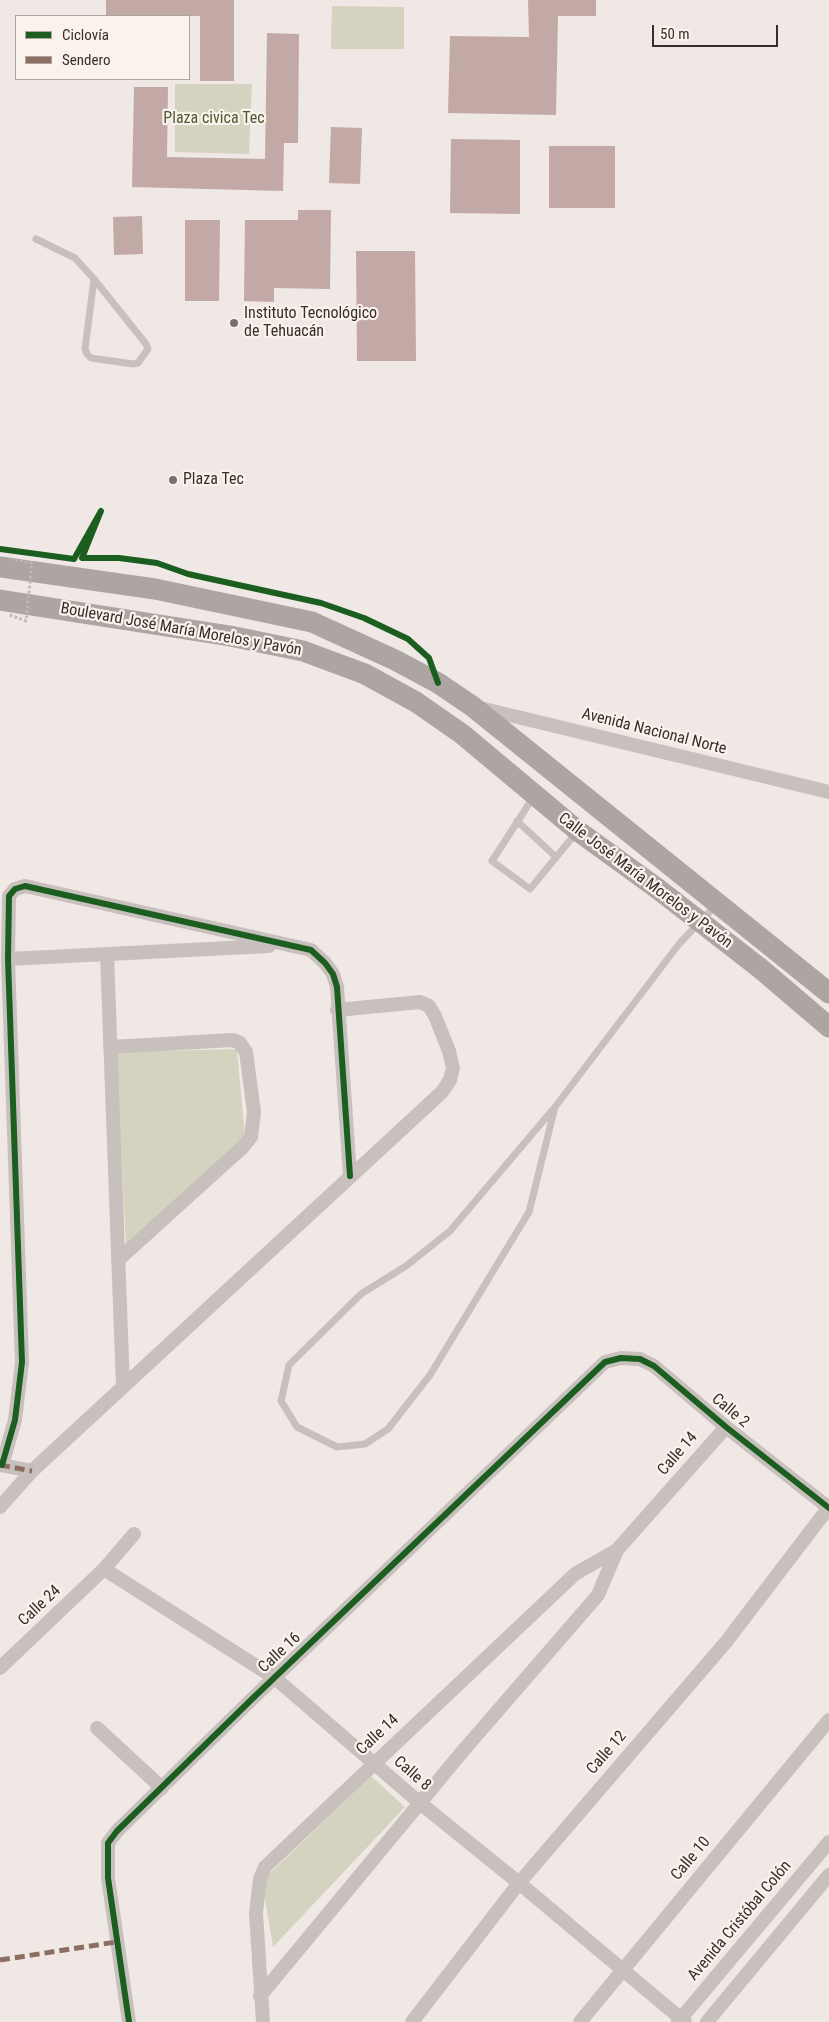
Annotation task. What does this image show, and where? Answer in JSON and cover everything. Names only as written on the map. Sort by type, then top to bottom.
[{"type":"main road","points":[[3,605],[5,565]]},
{"type":"main road","name":"Boulevard José María Morelos y Pavón","points":[[5,565],[155,590],[312,622],[395,660],[472,706]]},
{"type":"main road","name":"Boulevard José María Morelos y Pavón","points":[[3,605],[230,636],[303,651],[365,674],[416,702],[462,734]]},
{"type":"main road","name":"Calle José María Morelos y Pavón","points":[[472,706],[829,994]]},
{"type":"main road","name":"Calle José María Morelos y Pavón","points":[[462,734],[534,796],[761,969],[829,1026]]},
{"type":"street","name":"Avenida Nacional Norte","points":[[472,706],[829,792]]},
{"type":"street","points":[[32,1471],[1,1465],[15,1420],[22,1362],[8,959],[9,896],[15,889],[25,886],[311,950],[325,962],[333,974],[337,987],[337,1010],[350,1176]]},
{"type":"street","points":[[8,959],[287,945]]},
{"type":"street","points":[[107,954],[123,1387]]},
{"type":"street","points":[[0,1507],[32,1471],[442,1092],[450,1080],[453,1068],[449,1051],[429,1006],[420,1002],[337,1010]]},
{"type":"street","points":[[110,1047],[233,1040],[240,1043],[246,1052],[254,1112],[251,1137],[242,1147],[118,1260]]},
{"type":"street","name":"Calle 2","points":[[605,1362],[621,1358],[640,1359],[654,1366],[726,1427],[829,1507]]},
{"type":"street","name":"Calle 16","points":[[130,2022],[108,1878],[108,1843],[117,1830],[605,1362]]},
{"type":"street","name":"Calle 14","points":[[263,2022],[256,1913],[260,1879],[265,1867],[576,1574],[617,1550],[726,1427]]},
{"type":"street","name":"Calle 12","points":[[412,2022],[520,1883],[726,1642],[829,1507]]},
{"type":"street","name":"Calle 24","points":[[0,1668],[104,1569],[134,1534]]},
{"type":"street","name":"Calle 14","points":[[260,1996],[598,1595],[617,1550]]},
{"type":"street","name":"Calle 8","points":[[104,1569],[275,1678],[420,1804],[520,1883],[682,2021]]},
{"type":"street","name":"Calle 10","points":[[580,2022],[829,1720]]},
{"type":"street","points":[[97,1728],[162,1788]]},
{"type":"street","name":"Avenida Cristóbal Colón","points":[[682,2021],[829,1842]]},
{"type":"street","points":[[707,2022],[829,1875]]},
{"type":"lane","points":[[36,239],[75,258],[94,279],[146,344],[148,349],[138,363],[133,364],[91,358],[87,354],[85,349],[94,279]]},
{"type":"lane","points":[[534,796],[492,861],[530,888],[578,831]]},
{"type":"lane","points":[[517,821],[556,857]]},
{"type":"lane","points":[[555,1107],[529,1212],[430,1375],[388,1429],[365,1444],[337,1447],[298,1427],[281,1401],[289,1364],[361,1294],[406,1266],[450,1232],[555,1107],[679,944],[718,903]]},
{"type":"path","points":[[3,605],[26,621],[32,563],[5,565]]},
{"type":"green space","points":[[332,6],[404,7],[404,49],[331,49]]},
{"type":"green space","name":"Plaza civica Tec","points":[[175,84],[252,84],[249,154],[175,152]]},
{"type":"green space","points":[[237,1049],[245,1137],[126,1245],[116,1052]]},
{"type":"green space","points":[[371,1776],[405,1807],[273,1947],[262,1881]]},
{"type":"building","points":[[106,0],[234,0],[234,81],[200,81],[200,16],[106,15]]},
{"type":"building","points":[[528,0],[596,0],[596,16],[558,16],[556,115],[448,113],[450,36],[529,37]]},
{"type":"building","points":[[267,33],[299,34],[298,143],[284,143],[283,191],[132,187],[134,87],[168,87],[167,157],[265,159]]},
{"type":"building","points":[[331,127],[362,128],[360,184],[329,183]]},
{"type":"building","points":[[451,139],[520,140],[520,214],[450,213]]},
{"type":"building","points":[[549,146],[615,146],[615,208],[549,208]]},
{"type":"building","points":[[298,210],[331,210],[330,289],[274,288],[274,302],[244,301],[245,220],[298,220]]},
{"type":"building","points":[[142,216],[143,254],[114,255],[113,217]]},
{"type":"building","points":[[185,220],[220,220],[219,301],[185,301]]},
{"type":"building","points":[[356,251],[415,251],[416,361],[357,361]]},
{"type":"marked path","points":[[0,1465],[32,1471]]},
{"type":"marked path","points":[[0,1960],[116,1942]]},
{"type":"cycle path","points":[[0,549],[74,559],[101,511],[82,558],[119,558],[157,563],[188,574],[321,603],[364,618],[408,639],[429,658],[438,683]]},
{"type":"cycle path","points":[[2,1465],[15,1420],[22,1362],[8,959],[9,896],[15,889],[25,886],[311,950],[325,963],[333,974],[337,987],[350,1176]]},
{"type":"cycle path","points":[[129,2022],[108,1878],[108,1843],[117,1831],[251,1700],[605,1362],[621,1358],[640,1359],[654,1366],[726,1427],[829,1508]]},
{"type":"place","name":"Instituto Tecnológico de Tehuacán","points":[[234,323]]},
{"type":"place","name":"Plaza Tec","points":[[173,480]]}]
